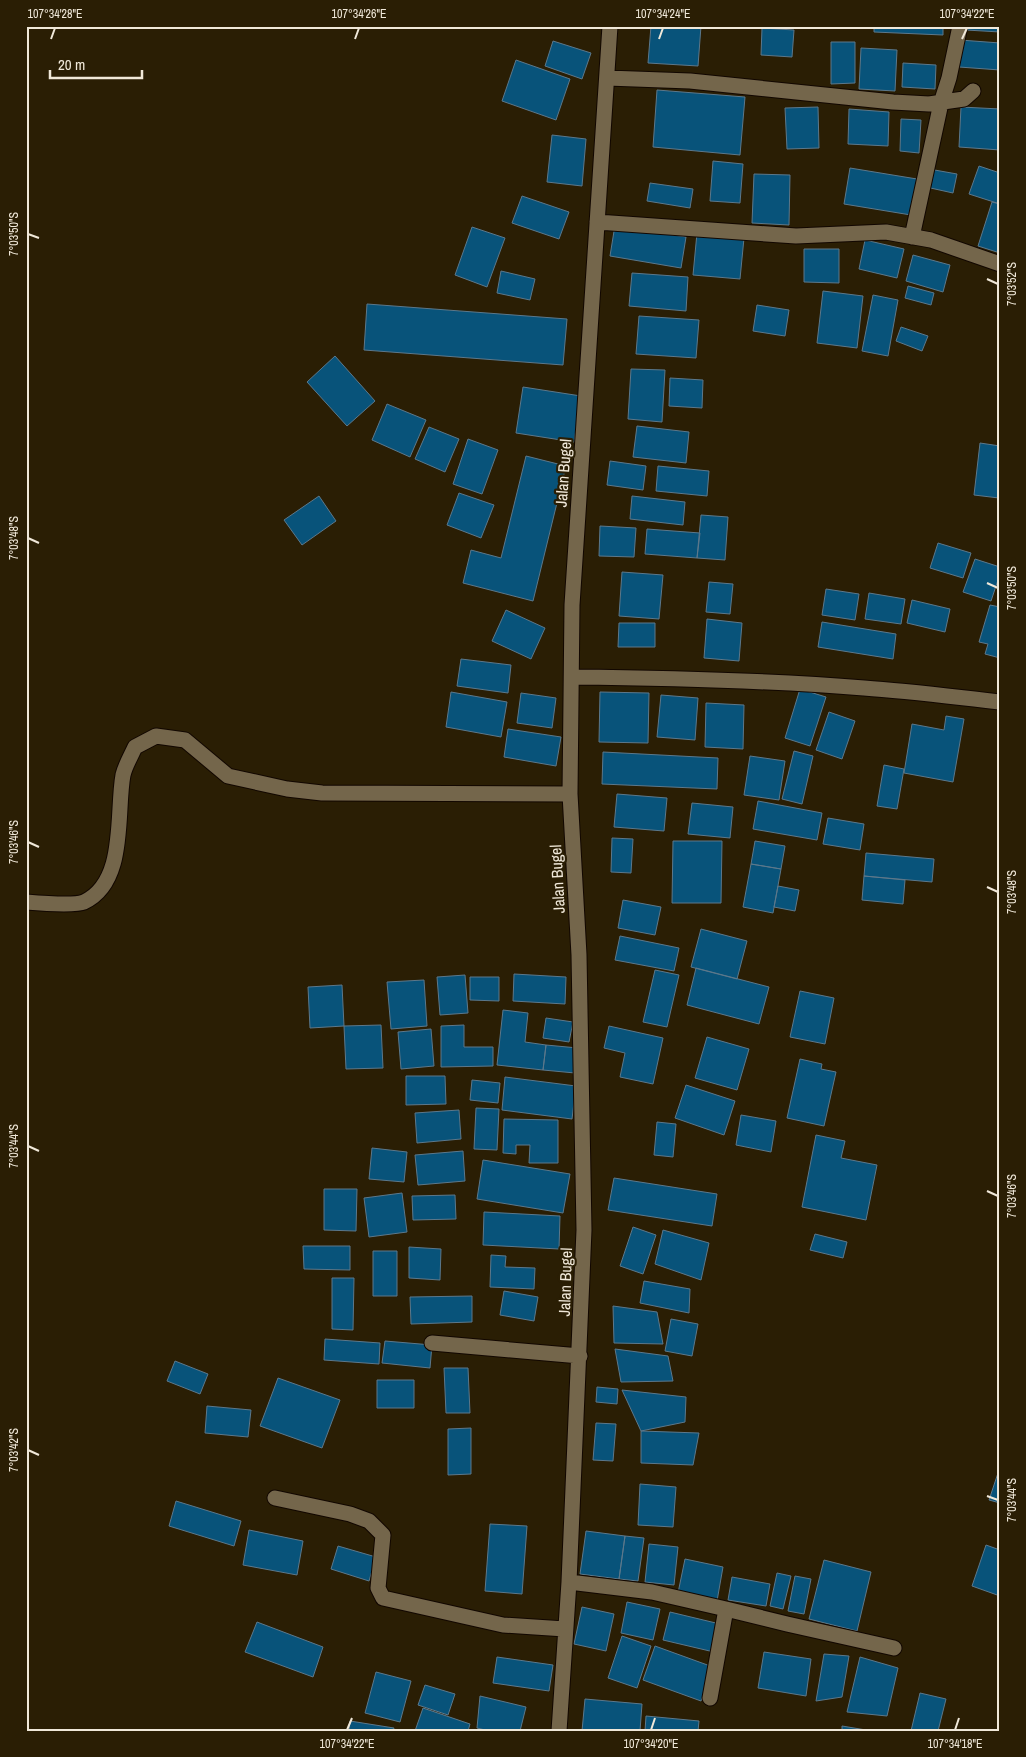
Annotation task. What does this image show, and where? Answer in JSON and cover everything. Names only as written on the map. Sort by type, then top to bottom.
[{"type":"street","name":"Jalan Bugel","points":[[559,1731],[569,1582],[584,1230],[579,955],[570,794],[572,605],[610,26]]},
{"type":"street","points":[[912,237],[941,103],[950,78],[960,26]]},
{"type":"street","points":[[607,78],[690,81],[893,102],[941,103],[964,99],[973,91]]},
{"type":"street","points":[[597,222],[796,236],[886,232],[931,240],[1000,264]]},
{"type":"street","points":[[572,677],[773,682],[865,688],[1000,702]]},
{"type":"street","points":[[26,902],[82,903],[100,892],[118,847],[123,774],[135,747],[156,736],[185,740],[228,776],[287,789],[322,793],[570,794]]},
{"type":"street","points":[[432,1344],[580,1356]]},
{"type":"street","points":[[275,1498],[350,1514],[369,1521],[383,1536],[378,1588],[382,1598],[503,1625],[565,1628]]},
{"type":"street","points":[[569,1582],[652,1592],[894,1648]]},
{"type":"street","points":[[710,1698],[726,1609]]},
{"type":"building","points":[[651,26],[701,26],[698,66],[648,63]]},
{"type":"building","points":[[874,26],[943,26],[943,35],[874,32]]},
{"type":"building","points":[[967,26],[1000,26],[1000,32],[966,30]]},
{"type":"building","points":[[762,28],[794,30],[792,57],[761,55]]},
{"type":"building","points":[[960,40],[1000,43],[1000,70],[959,67]]},
{"type":"building","points":[[553,41],[591,53],[582,79],[545,66]]},
{"type":"building","points":[[831,42],[855,42],[855,83],[831,84]]},
{"type":"building","points":[[861,48],[897,50],[895,91],[859,89]]},
{"type":"building","points":[[516,60],[570,79],[556,120],[502,101]]},
{"type":"building","points":[[903,63],[936,65],[935,89],[902,87]]},
{"type":"building","points":[[657,90],[745,97],[740,155],[653,147]]},
{"type":"building","points":[[818,107],[819,148],[787,149],[785,108]]},
{"type":"building","points":[[961,107],[1000,109],[1000,150],[959,147]]},
{"type":"building","points":[[849,109],[889,112],[888,146],[848,144]]},
{"type":"building","points":[[901,119],[921,120],[919,153],[900,151]]},
{"type":"building","points":[[552,135],[586,139],[582,186],[547,182]]},
{"type":"building","points":[[713,161],[743,164],[740,203],[710,201]]},
{"type":"building","points":[[979,166],[1000,173],[1000,204],[969,194]]},
{"type":"building","points":[[850,168],[917,179],[911,215],[844,204]]},
{"type":"building","points":[[929,169],[957,174],[953,193],[926,187]]},
{"type":"building","points":[[754,174],[790,175],[789,225],[752,223]]},
{"type":"building","points":[[650,183],[693,189],[690,208],[647,201]]},
{"type":"building","points":[[522,196],[569,212],[559,239],[512,223]]},
{"type":"building","points":[[992,202],[1000,204],[1000,253],[978,246]]},
{"type":"building","points":[[615,225],[686,237],[681,268],[610,256]]},
{"type":"building","points":[[472,227],[505,238],[487,287],[455,275]]},
{"type":"building","points":[[697,233],[744,238],[740,279],[693,275]]},
{"type":"building","points":[[865,240],[904,249],[897,278],[859,269]]},
{"type":"building","points":[[804,249],[839,249],[839,283],[804,282]]},
{"type":"building","points":[[913,255],[950,265],[943,292],[906,281]]},
{"type":"building","points":[[501,271],[535,279],[530,300],[497,293]]},
{"type":"building","points":[[632,273],[688,277],[686,311],[629,306]]},
{"type":"building","points":[[908,286],[934,293],[931,305],[905,298]]},
{"type":"building","points":[[823,291],[863,296],[857,348],[817,343]]},
{"type":"building","points":[[873,295],[898,300],[888,356],[862,351]]},
{"type":"building","points":[[367,304],[567,319],[563,365],[364,350]]},
{"type":"building","points":[[757,305],[789,310],[785,336],[753,331]]},
{"type":"building","points":[[639,316],[699,320],[696,358],[636,354]]},
{"type":"building","points":[[901,327],[928,336],[922,351],[896,341]]},
{"type":"building","points":[[335,356],[375,401],[347,426],[307,382]]},
{"type":"building","points":[[631,369],[665,370],[662,422],[628,419]]},
{"type":"building","points":[[670,378],[703,380],[702,408],[669,406]]},
{"type":"building","points":[[523,387],[581,396],[574,442],[516,433]]},
{"type":"building","points":[[387,404],[426,420],[410,457],[372,440]]},
{"type":"building","points":[[637,426],[689,432],[686,463],[633,457]]},
{"type":"building","points":[[429,427],[459,439],[445,472],[415,459]]},
{"type":"building","points":[[468,439],[498,450],[482,494],[453,484]]},
{"type":"building","points":[[980,443],[1000,446],[999,498],[974,495]]},
{"type":"building","points":[[526,456],[566,466],[533,601],[463,583],[471,550],[501,558]]},
{"type":"building","points":[[610,461],[646,466],[643,490],[607,485]]},
{"type":"building","points":[[658,466],[709,471],[707,496],[656,491]]},
{"type":"building","points":[[459,493],[494,505],[481,538],[447,525]]},
{"type":"building","points":[[319,496],[336,521],[302,545],[284,520]]},
{"type":"building","points":[[632,496],[685,502],[683,525],[630,519]]},
{"type":"building","points":[[701,515],[728,517],[725,560],[697,558]]},
{"type":"building","points":[[600,526],[636,528],[634,557],[599,556]]},
{"type":"building","points":[[647,529],[700,533],[697,558],[645,554]]},
{"type":"building","points":[[938,543],[971,553],[963,578],[930,568]]},
{"type":"building","points":[[975,559],[1000,567],[1000,574],[991,601],[963,592]]},
{"type":"building","points":[[622,572],[663,575],[659,619],[619,616]]},
{"type":"building","points":[[709,582],[733,584],[730,614],[706,612]]},
{"type":"building","points":[[826,589],[859,594],[855,620],[822,615]]},
{"type":"building","points":[[869,593],[905,599],[901,624],[865,619]]},
{"type":"building","points":[[912,600],[950,609],[945,632],[907,623]]},
{"type":"building","points":[[990,605],[1000,607],[1000,658],[985,654],[988,644],[979,642]]},
{"type":"building","points":[[506,610],[545,628],[531,659],[492,641]]},
{"type":"building","points":[[707,619],[742,623],[739,661],[704,658]]},
{"type":"building","points":[[822,622],[896,634],[893,659],[818,647]]},
{"type":"building","points":[[619,623],[655,623],[655,647],[618,647]]},
{"type":"building","points":[[461,659],[511,665],[508,693],[457,686]]},
{"type":"building","points":[[800,689],[826,697],[810,746],[785,738]]},
{"type":"building","points":[[451,692],[507,702],[501,737],[446,727]]},
{"type":"building","points":[[600,692],[649,693],[648,743],[599,742]]},
{"type":"building","points":[[521,693],[556,698],[552,728],[517,723]]},
{"type":"building","points":[[661,695],[698,698],[695,740],[657,737]]},
{"type":"building","points":[[706,703],[744,705],[743,749],[705,747]]},
{"type":"building","points":[[829,712],[855,721],[842,759],[816,750]]},
{"type":"building","points":[[946,716],[964,719],[953,782],[904,773],[912,724],[944,730]]},
{"type":"building","points":[[508,729],[561,737],[556,766],[504,757]]},
{"type":"building","points":[[794,751],[813,756],[802,804],[782,799]]},
{"type":"building","points":[[603,752],[718,758],[717,789],[602,784]]},
{"type":"building","points":[[750,756],[785,761],[779,800],[744,795]]},
{"type":"building","points":[[884,765],[904,769],[897,809],[877,806]]},
{"type":"building","points":[[617,794],[667,798],[664,831],[614,827]]},
{"type":"building","points":[[758,801],[822,813],[817,840],[753,829]]},
{"type":"building","points":[[692,803],[733,807],[730,838],[688,834]]},
{"type":"building","points":[[828,818],[864,824],[860,850],[823,844]]},
{"type":"building","points":[[612,838],[633,839],[631,873],[611,872]]},
{"type":"building","points":[[673,841],[722,841],[721,903],[672,903]]},
{"type":"building","points":[[755,841],[785,846],[781,869],[751,864]]},
{"type":"building","points":[[866,853],[934,859],[932,882],[864,876]]},
{"type":"building","points":[[751,864],[781,869],[773,913],[743,907]]},
{"type":"building","points":[[864,876],[905,880],[903,904],[862,900]]},
{"type":"building","points":[[778,886],[799,890],[795,911],[774,907]]},
{"type":"building","points":[[623,900],[661,907],[655,935],[618,928]]},
{"type":"building","points":[[701,929],[747,941],[737,979],[691,967]]},
{"type":"building","points":[[620,936],[679,948],[674,971],[615,960]]},
{"type":"building","points":[[696,968],[769,987],[759,1024],[687,1005]]},
{"type":"building","points":[[655,970],[679,975],[667,1027],[643,1022]]},
{"type":"building","points":[[514,974],[566,977],[565,1004],[513,1001]]},
{"type":"building","points":[[465,975],[468,1013],[440,1015],[437,977]]},
{"type":"building","points":[[470,977],[499,977],[499,1001],[470,1000]]},
{"type":"building","points":[[424,980],[427,1026],[391,1029],[387,982]]},
{"type":"building","points":[[342,985],[344,1026],[310,1028],[308,987]]},
{"type":"building","points":[[800,991],[834,998],[825,1044],[790,1037]]},
{"type":"building","points":[[503,1010],[528,1013],[525,1042],[546,1045],[543,1070],[497,1065]]},
{"type":"building","points":[[546,1018],[573,1022],[569,1042],[543,1038]]},
{"type":"building","points":[[381,1025],[383,1068],[346,1069],[344,1026]]},
{"type":"building","points":[[464,1025],[464,1047],[493,1047],[493,1066],[441,1067],[441,1026]]},
{"type":"building","points":[[609,1026],[663,1038],[653,1084],[620,1077],[625,1053],[604,1048]]},
{"type":"building","points":[[431,1029],[434,1066],[401,1069],[398,1032]]},
{"type":"building","points":[[707,1037],[749,1049],[737,1090],[695,1078]]},
{"type":"building","points":[[546,1045],[578,1048],[575,1073],[543,1070]]},
{"type":"building","points":[[800,1059],[822,1064],[821,1069],[836,1072],[824,1126],[787,1118]]},
{"type":"building","points":[[406,1076],[445,1076],[446,1104],[406,1105]]},
{"type":"building","points":[[505,1077],[576,1086],[572,1119],[502,1110]]},
{"type":"building","points":[[472,1080],[500,1083],[498,1103],[470,1100]]},
{"type":"building","points":[[686,1085],[735,1101],[724,1135],[675,1118]]},
{"type":"building","points":[[476,1108],[499,1109],[497,1150],[474,1149]]},
{"type":"building","points":[[459,1110],[461,1139],[417,1143],[415,1113]]},
{"type":"building","points":[[741,1115],[776,1121],[771,1152],[736,1145]]},
{"type":"building","points":[[504,1119],[558,1120],[558,1163],[529,1163],[530,1145],[516,1145],[516,1154],[503,1153]]},
{"type":"building","points":[[657,1122],[676,1124],[673,1157],[654,1155]]},
{"type":"building","points":[[816,1135],[845,1141],[841,1158],[877,1165],[866,1220],[802,1207]]},
{"type":"building","points":[[372,1148],[407,1152],[404,1182],[369,1179]]},
{"type":"building","points":[[463,1151],[465,1181],[418,1185],[415,1155]]},
{"type":"building","points":[[483,1160],[570,1174],[563,1213],[477,1199]]},
{"type":"building","points":[[614,1178],[717,1194],[712,1226],[608,1210]]},
{"type":"building","points":[[324,1189],[357,1189],[356,1231],[324,1230]]},
{"type":"building","points":[[402,1193],[407,1232],[369,1237],[364,1198]]},
{"type":"building","points":[[455,1195],[456,1219],[413,1220],[412,1196]]},
{"type":"building","points":[[484,1212],[560,1216],[559,1249],[483,1245]]},
{"type":"building","points":[[633,1227],[656,1235],[643,1274],[620,1266]]},
{"type":"building","points":[[663,1230],[709,1243],[701,1280],[655,1264]]},
{"type":"building","points":[[815,1234],[847,1242],[843,1258],[810,1250]]},
{"type":"building","points":[[303,1246],[350,1246],[350,1270],[304,1269]]},
{"type":"building","points":[[409,1247],[441,1249],[440,1280],[409,1278]]},
{"type":"building","points":[[373,1251],[397,1251],[397,1296],[373,1296]]},
{"type":"building","points":[[491,1255],[506,1256],[505,1267],[535,1268],[534,1289],[490,1287]]},
{"type":"building","points":[[332,1278],[354,1278],[353,1330],[332,1329]]},
{"type":"building","points":[[644,1281],[690,1289],[689,1313],[640,1303]]},
{"type":"building","points":[[504,1291],[538,1297],[534,1321],[500,1315]]},
{"type":"building","points":[[472,1296],[472,1322],[411,1324],[410,1297]]},
{"type":"building","points":[[613,1306],[657,1312],[663,1344],[614,1343]]},
{"type":"building","points":[[671,1319],[698,1324],[692,1356],[665,1351]]},
{"type":"building","points":[[325,1339],[380,1343],[379,1364],[324,1360]]},
{"type":"building","points":[[385,1341],[432,1345],[430,1368],[382,1363]]},
{"type":"building","points":[[615,1349],[668,1356],[673,1381],[621,1382]]},
{"type":"building","points":[[175,1361],[208,1374],[200,1394],[167,1381]]},
{"type":"building","points":[[444,1368],[468,1368],[470,1413],[446,1413]]},
{"type":"building","points":[[278,1378],[340,1400],[322,1448],[260,1426]]},
{"type":"building","points":[[377,1380],[414,1380],[414,1408],[377,1408]]},
{"type":"building","points":[[597,1387],[618,1389],[617,1404],[596,1402]]},
{"type":"building","points":[[622,1390],[686,1397],[685,1422],[641,1431]]},
{"type":"building","points":[[207,1406],[251,1410],[248,1437],[205,1433]]},
{"type":"building","points":[[596,1423],[616,1424],[613,1461],[593,1460]]},
{"type":"building","points":[[471,1428],[471,1474],[448,1475],[448,1429]]},
{"type":"building","points":[[641,1431],[699,1433],[693,1465],[641,1463]]},
{"type":"building","points":[[1000,1470],[1000,1503],[989,1500]]},
{"type":"building","points":[[640,1484],[676,1487],[673,1527],[638,1525]]},
{"type":"building","points":[[176,1501],[241,1521],[234,1546],[169,1526]]},
{"type":"building","points":[[490,1524],[527,1526],[522,1594],[485,1591]]},
{"type":"building","points":[[249,1530],[303,1541],[297,1575],[243,1565]]},
{"type":"building","points":[[586,1531],[625,1536],[619,1579],[580,1574]]},
{"type":"building","points":[[625,1536],[644,1538],[638,1581],[619,1579]]},
{"type":"building","points":[[649,1544],[678,1547],[674,1585],[645,1582]]},
{"type":"building","points":[[986,1545],[1000,1550],[1000,1596],[972,1586]]},
{"type":"building","points":[[338,1546],[376,1557],[369,1581],[331,1569]]},
{"type":"building","points":[[685,1559],[723,1567],[717,1601],[678,1593]]},
{"type":"building","points":[[824,1560],[871,1572],[857,1631],[809,1619]]},
{"type":"building","points":[[777,1573],[791,1576],[783,1609],[770,1606]]},
{"type":"building","points":[[795,1576],[811,1579],[804,1614],[788,1611]]},
{"type":"building","points":[[732,1577],[770,1584],[766,1606],[728,1600]]},
{"type":"building","points":[[627,1602],[660,1609],[653,1640],[621,1633]]},
{"type":"building","points":[[582,1607],[614,1614],[606,1651],[574,1644]]},
{"type":"building","points":[[670,1612],[720,1624],[714,1652],[663,1640]]},
{"type":"building","points":[[257,1622],[323,1647],[313,1677],[245,1652]]},
{"type":"building","points":[[622,1636],[651,1646],[637,1688],[608,1678]]},
{"type":"building","points":[[655,1646],[713,1667],[701,1701],[643,1680]]},
{"type":"building","points":[[764,1652],[811,1659],[806,1696],[758,1688]]},
{"type":"building","points":[[824,1654],[849,1656],[842,1697],[816,1701]]},
{"type":"building","points":[[497,1657],[553,1665],[549,1691],[493,1683]]},
{"type":"building","points":[[860,1657],[898,1668],[887,1716],[847,1712]]},
{"type":"building","points":[[376,1672],[411,1681],[400,1722],[365,1713]]},
{"type":"building","points":[[425,1685],[455,1694],[448,1715],[418,1705]]},
{"type":"building","points":[[920,1693],[946,1699],[938,1731],[911,1731]]},
{"type":"building","points":[[480,1696],[526,1707],[520,1731],[489,1731],[477,1728]]},
{"type":"building","points":[[585,1699],[642,1704],[640,1731],[582,1731]]},
{"type":"building","points":[[423,1708],[470,1724],[468,1731],[415,1731]]},
{"type":"building","points":[[646,1716],[699,1721],[698,1731],[645,1731]]},
{"type":"building","points":[[350,1721],[394,1728],[393,1731],[349,1731]]},
{"type":"building","points":[[842,1726],[872,1731],[842,1731]]}]
